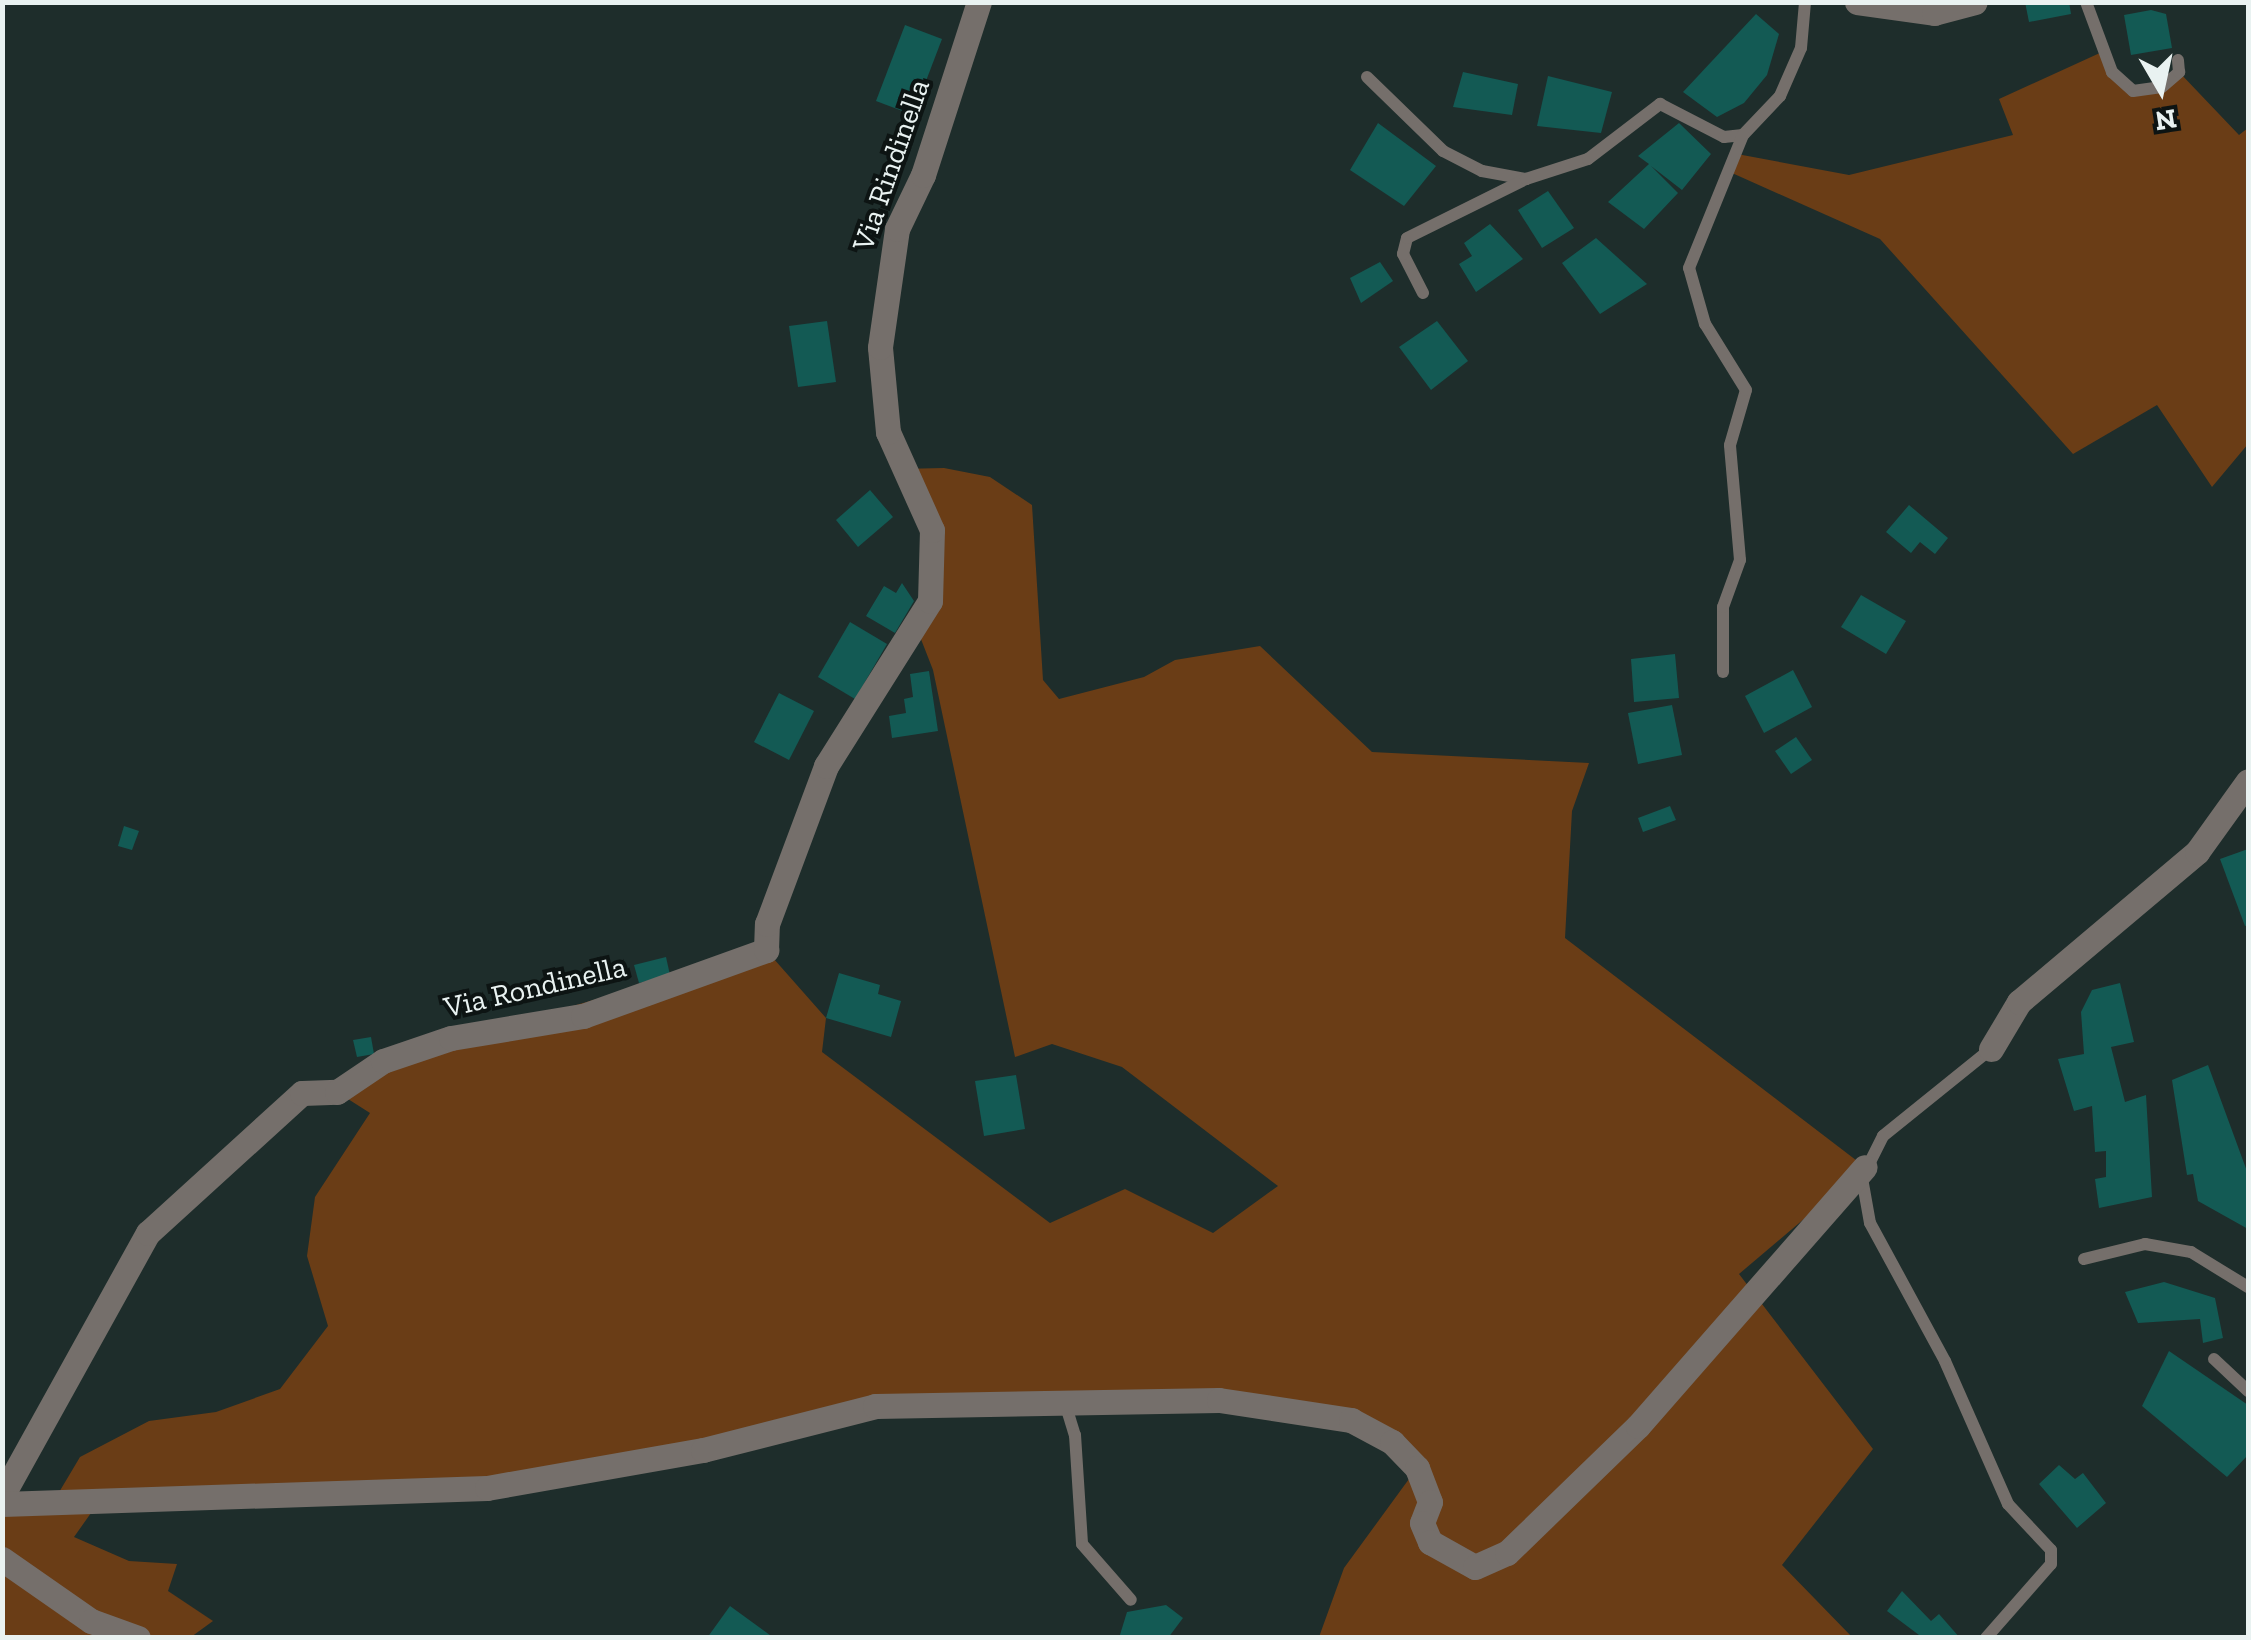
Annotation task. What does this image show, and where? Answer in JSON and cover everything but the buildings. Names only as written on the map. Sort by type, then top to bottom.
[{"type":"street","name":"Via Rindinella","points":[[899,469],[880,346],[889,266],[979,2]]},
{"type":"street","points":[[1856,2],[1934,13],[1974,2]]},
{"type":"street","name":"Via Rondinella","points":[[2,1496],[148,1234],[302,1093],[337,1092],[384,1061],[451,1038],[583,1016],[766,950],[767,924],[826,766],[930,601],[932,530],[899,469]]},
{"type":"street","points":[[1991,1048],[2033,988],[2197,852],[2248,781]]},
{"type":"street","points":[[2,1504],[487,1488],[703,1450],[875,1406],[1219,1400],[1350,1420],[1392,1442],[1417,1468],[1430,1502],[1422,1522],[1430,1542],[1475,1567],[1507,1553],[1638,1426],[1865,1168]]},
{"type":"street","points":[[2,1559],[90,1621],[138,1638]]},
{"type":"lane","points":[[1723,672],[1723,607],[1740,560],[1730,445],[1746,390],[1706,324],[1689,268],[1743,135],[1780,96],[1801,48],[1804,2]]},
{"type":"lane","points":[[2086,2],[2112,72],[2133,92],[2162,87],[2179,72],[2178,60]]},
{"type":"lane","points":[[1366,77],[1442,151],[1482,171],[1526,179]]},
{"type":"lane","points":[[1423,293],[1403,254],[1407,238],[1526,179],[1588,159],[1660,104],[1724,137],[1743,135]]},
{"type":"lane","points":[[1986,1638],[2051,1564],[2051,1550],[2008,1504],[1945,1362],[1870,1224],[1865,1168],[1883,1136],[1991,1048]]},
{"type":"lane","points":[[2084,1259],[2160,1246],[2214,1262],[2248,1288]]},
{"type":"lane","points":[[2214,1359],[2248,1391]]},
{"type":"lane","points":[[1065,1403],[1075,1434],[1082,1544],[1131,1600]]},
{"type":"shaded area","points":[[2102,52],[2133,91],[2162,87],[2179,72],[2239,135],[2248,128],[2248,444],[2212,487],[2157,405],[2073,454],[1880,239],[1732,173],[1737,154],[1849,175],[2013,135],[1999,99]]},
{"type":"shaded area","points":[[944,468],[990,477],[1032,505],[1043,680],[1059,699],[1144,677],[1175,660],[1260,646],[1372,752],[1589,763],[1572,811],[1565,938],[1865,1167],[1739,1274],[1873,1449],[1782,1565],[1852,1637],[1319,1637],[1344,1568],[1417,1468],[1303,1409],[939,1400],[633,1464],[91,1513],[74,1537],[129,1561],[177,1564],[168,1591],[213,1621],[191,1637],[3,1638],[3,1504],[55,1499],[80,1457],[149,1421],[216,1412],[280,1389],[328,1326],[307,1256],[315,1197],[370,1113],[337,1092],[383,1061],[766,950],[826,1018],[822,1052],[1050,1223],[1125,1189],[1213,1233],[1278,1186],[1122,1067],[1052,1044],[1015,1057],[933,670],[917,629],[934,567],[899,469]]}]
